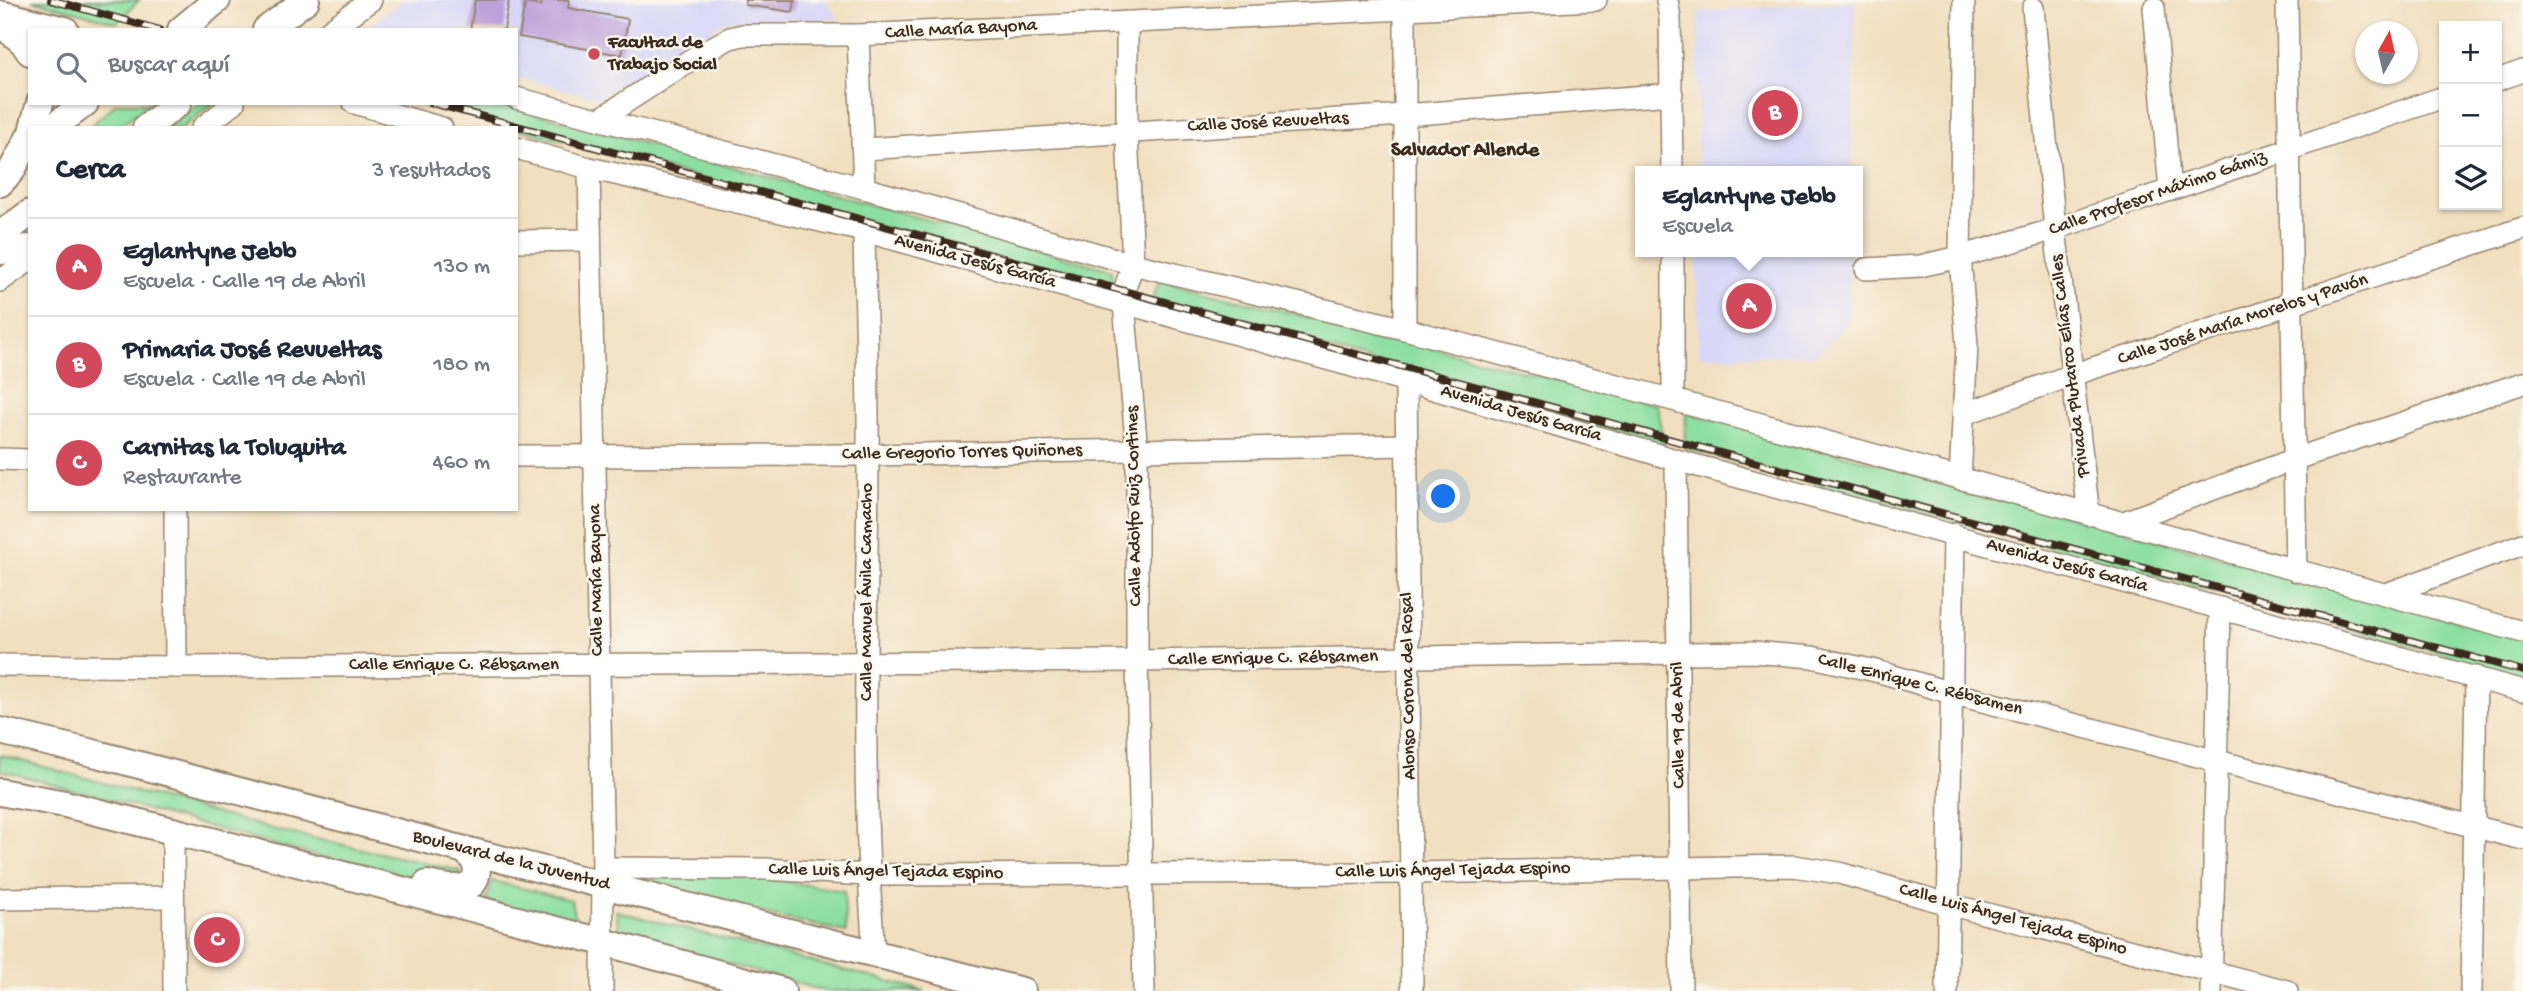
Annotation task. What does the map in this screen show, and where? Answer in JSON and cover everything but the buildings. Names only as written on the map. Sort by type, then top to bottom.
[{"type":"main road","points":[[182,28],[217,0]]},
{"type":"main road","points":[[266,28],[283,0]]},
{"type":"main road","points":[[268,28],[306,0]]},
{"type":"main road","points":[[0,14],[57,28]]},
{"type":"main road","points":[[0,23],[23,41],[28,49]]},
{"type":"main road","points":[[33,126],[39,105]]},
{"type":"main road","points":[[55,126],[82,105]]},
{"type":"main road","points":[[149,126],[175,105]]},
{"type":"main road","points":[[0,167],[28,140]]},
{"type":"main road","points":[[0,183],[28,141]]},
{"type":"main road","points":[[0,235],[28,214]]},
{"type":"main road","points":[[0,251],[28,248]]},
{"type":"main road","name":"Boulevard de la Juventud","points":[[0,731],[465,850],[603,876],[874,953],[1021,991]]},
{"type":"main road","points":[[0,782],[65,804]]},
{"type":"main road","points":[[0,792],[65,804],[173,831],[782,991]]},
{"type":"main road","points":[[287,862],[457,888],[468,887],[477,873],[476,862],[465,850]]},
{"type":"street","points":[[333,28],[371,0]]},
{"type":"street","name":"Calle María Bayona","points":[[600,119],[698,55],[730,38],[743,35],[858,35],[1596,0]]},
{"type":"street","points":[[1667,0],[1670,18],[1672,166]]},
{"type":"street","points":[[1960,479],[1967,345],[1960,257],[1964,0]]},
{"type":"street","points":[[2287,0],[2296,571]]},
{"type":"street","name":"Privada Plutarco Elías Calles","points":[[2033,8],[2055,229],[2089,515]]},
{"type":"street","points":[[2154,8],[2170,190]]},
{"type":"street","points":[[1405,9],[1405,329]]},
{"type":"street","name":"Calle Adolfo Ruiz Cortines","points":[[1127,22],[1127,132],[1133,264],[1124,291],[1124,303],[1137,451],[1137,661],[1144,991]]},
{"type":"street","points":[[858,35],[864,188]]},
{"type":"street","points":[[2502,78],[2523,71]]},
{"type":"street","name":"Calle José Revueltas","points":[[864,149],[1404,115],[1672,94]]},
{"type":"street","points":[[518,98],[864,188],[1133,264],[1405,329],[1673,400],[2523,632]]},
{"type":"street","name":"Calle Profesor Máximo Gámiz","points":[[1866,269],[1920,266],[2055,229],[2439,99]]},
{"type":"street","points":[[205,126],[231,105]]},
{"type":"street","points":[[361,105],[435,126]]},
{"type":"street","name":"Avenida Jesús García","points":[[518,149],[589,168],[864,232],[1406,381],[1676,460],[2523,691]]},
{"type":"street","name":"Calle María Bayona","points":[[589,168],[603,876],[602,991]]},
{"type":"street","name":"Calle José María Morelos y Pavón","points":[[1964,414],[2072,375],[2523,228]]},
{"type":"street","name":"Calle Manuel Ávila Camacho","points":[[864,232],[868,455],[868,875],[874,953]]},
{"type":"street","points":[[518,241],[590,240]]},
{"type":"street","points":[[1673,257],[1673,400]]},
{"type":"street","points":[[0,281],[28,261]]},
{"type":"street","name":"Alonso Corona del Rosal","points":[[1406,381],[1412,991]]},
{"type":"street","points":[[2120,523],[2295,459],[2523,383]]},
{"type":"street","name":"Calle Gregorio Torres Quiñones","points":[[518,456],[868,455],[1407,445]]},
{"type":"street","points":[[0,459],[28,460]]},
{"type":"street","name":"Calle 19 de Abril","points":[[1676,460],[1681,991]]},
{"type":"street","points":[[175,511],[176,667]]},
{"type":"street","points":[[1947,991],[1954,534]]},
{"type":"street","points":[[2386,594],[2523,544]]},
{"type":"street","points":[[2212,982],[2220,608]]},
{"type":"street","name":"Calle Enrique C. Rébsamen","points":[[0,665],[176,667],[1137,661],[1753,652],[1812,657],[1880,672],[1951,693],[2523,839]]},
{"type":"street","points":[[2471,991],[2476,677]]},
{"type":"street","points":[[173,831],[174,991]]},
{"type":"street","name":"Calle Luis Ángel Tejada Espino","points":[[603,876],[765,869],[868,875],[1411,873],[1794,866],[1839,873],[2212,982],[2287,991]]},
{"type":"street","points":[[0,899],[173,897]]},
{"type":"shaded area","name":"Facultad de Trabajo Social","points":[[403,0],[825,0],[839,19],[729,20],[597,98],[518,78],[518,28],[365,28]]},
{"type":"shaded area","points":[[1855,1],[1852,166],[1697,166],[1698,12]]},
{"type":"shaded area","points":[[1696,257],[1850,257],[1848,322],[1816,355],[1699,356]]},
{"type":"green space","points":[[32,0],[139,0],[117,23]]},
{"type":"green space","points":[[115,105],[147,105],[119,126],[90,126]]},
{"type":"green space","points":[[197,105],[211,105],[184,126],[169,126]]},
{"type":"green space","points":[[429,105],[503,105],[1112,270],[1113,290],[518,129],[518,126],[507,126]]},
{"type":"green space","points":[[1160,280],[1657,405],[1664,446],[1152,299]]},
{"type":"green space","points":[[1686,412],[2523,639],[2523,676],[1685,448]]},
{"type":"green space","points":[[0,755],[280,831],[461,871],[455,879],[404,880],[0,770]]},
{"type":"green space","points":[[715,870],[844,891],[846,932],[625,883],[647,873]]},
{"type":"green space","points":[[492,881],[571,900],[576,924],[486,901]]},
{"type":"green space","points":[[616,911],[925,991],[824,991],[620,934]]},
{"type":"railway","points":[[51,0],[153,28]]},
{"type":"railway","points":[[439,105],[517,126]]},
{"type":"railway","points":[[518,126],[2523,671]]},
{"type":"place","name":"Facultad de Trabajo Social","points":[[594,54]]},
{"type":"place","name":"Primaria José Revueltas","points":[[1775,113]]},
{"type":"place","name":"Eglantyne Jebb","points":[[1749,306]]},
{"type":"place","name":"Carnitas la Toluquita","points":[[217,940]]},
{"type":"district","name":"Salvador Allende","points":[[1465,151]]}]
